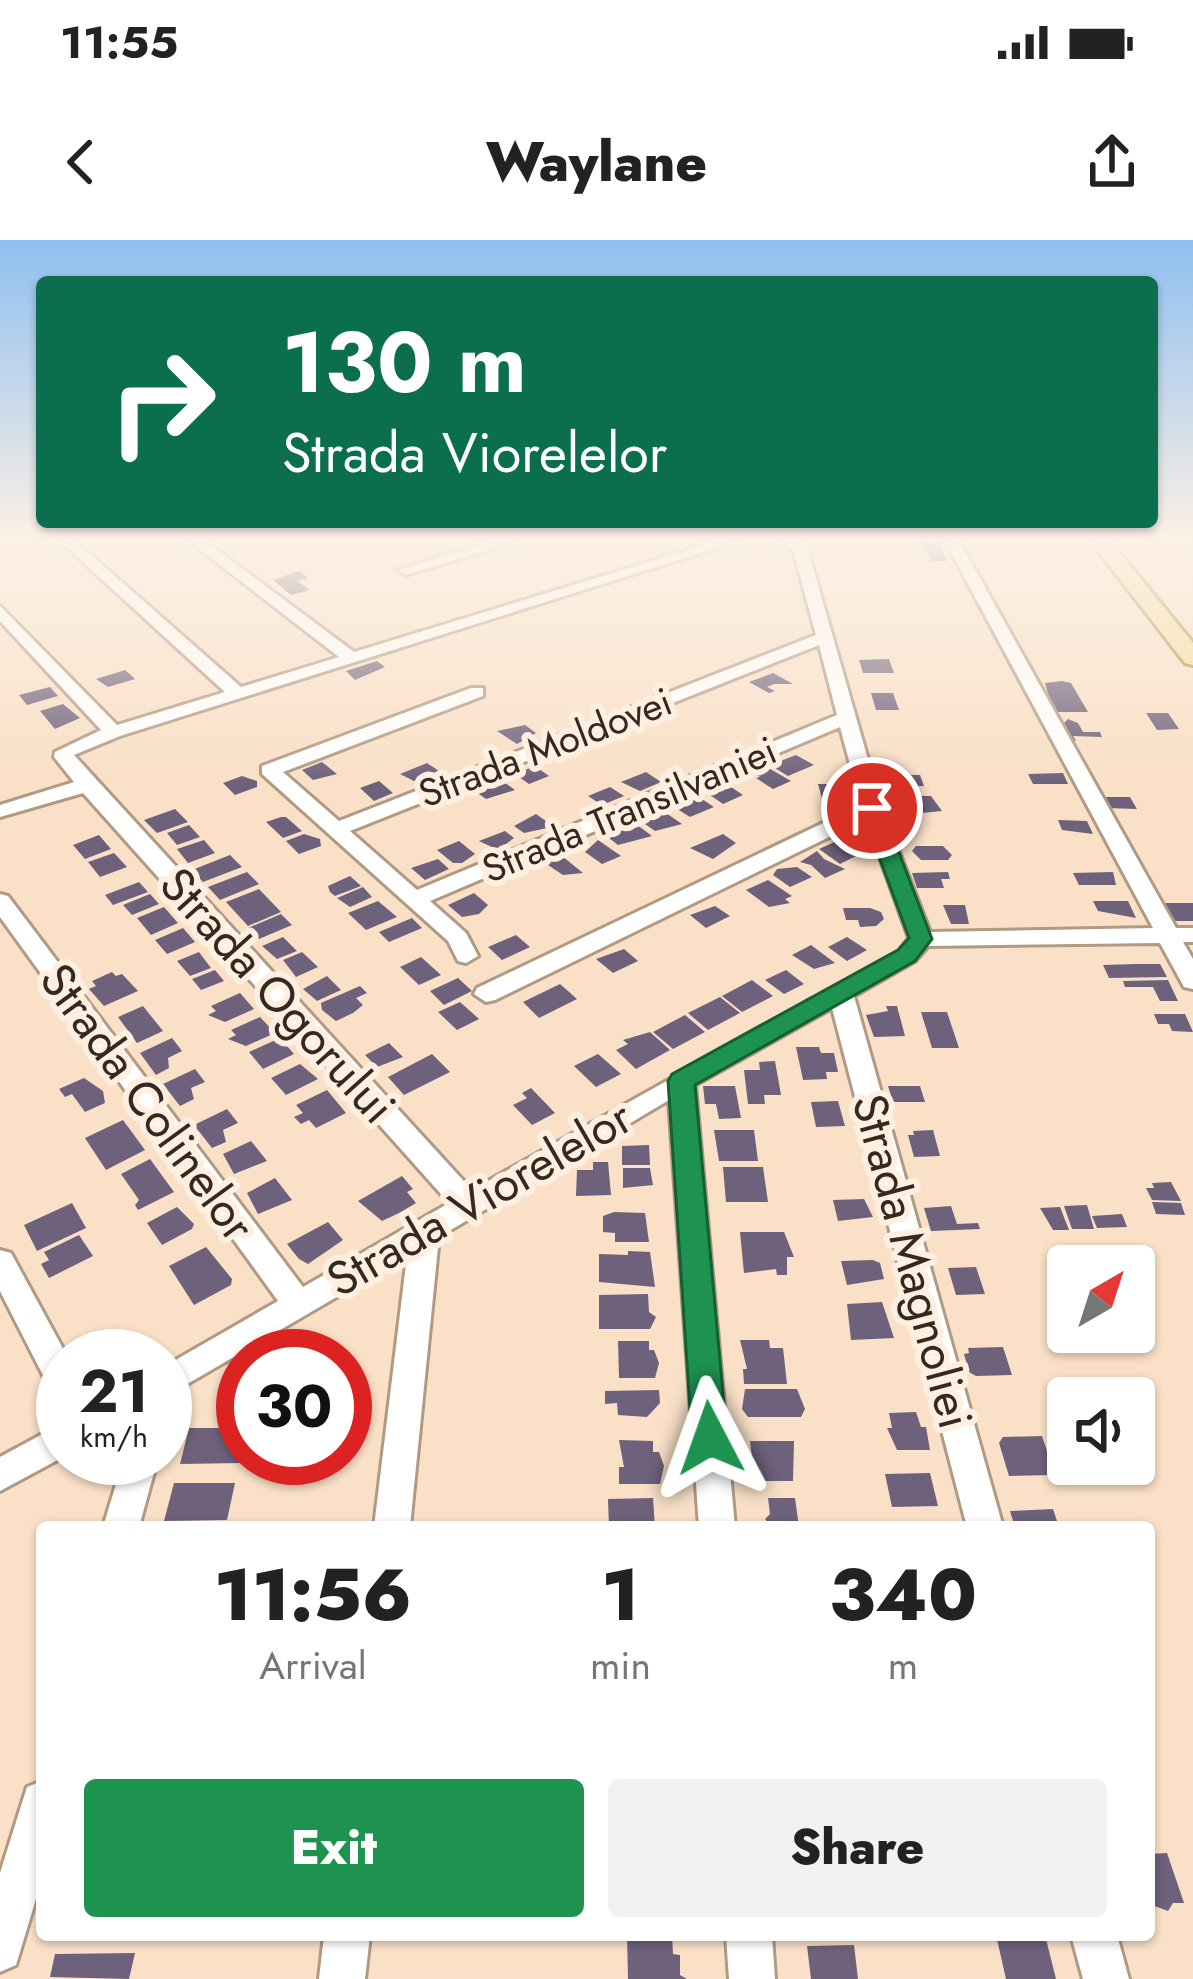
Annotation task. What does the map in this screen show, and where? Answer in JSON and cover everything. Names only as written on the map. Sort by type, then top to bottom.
[{"type":"main road","points":[[1165,622],[1193,658]]},
{"type":"street","points":[[10,622],[113,732]]},
{"type":"street","points":[[158,622],[238,694]]},
{"type":"street","points":[[304,622],[351,658]]},
{"type":"street","points":[[0,811],[87,785],[64,757],[65,752],[113,732],[468,622]]},
{"type":"street","points":[[819,622],[872,808],[921,939],[1180,935]]},
{"type":"street","points":[[999,622],[1180,935],[1193,982]]},
{"type":"street","name":"Strada Moldovei","points":[[334,830],[822,638]]},
{"type":"street","points":[[466,956],[458,938],[269,770],[477,692]]},
{"type":"street","name":"Strada Transilvaniei","points":[[413,900],[845,718]]},
{"type":"street","name":"Strada Ogorului","points":[[87,785],[469,1206]]},
{"type":"street","points":[[486,994],[872,808]]},
{"type":"street","name":"Strada Colinelor","points":[[0,901],[297,1303]]},
{"type":"street","name":"Strada Viorelelor","points":[[192,1367],[681,1081],[907,956],[921,939]]},
{"type":"street","name":"Strada Magnoliei","points":[[841,994],[983,1521]]},
{"type":"street","points":[[681,1081],[717,1521]]},
{"type":"street","points":[[393,1521],[425,1230]]},
{"type":"street","points":[[0,1262],[36,1330]]},
{"type":"street","points":[[0,1475],[36,1454]]},
{"type":"street","points":[[123,1521],[133,1485]]},
{"type":"street","points":[[0,1949],[36,1823]]},
{"type":"street","points":[[342,1979],[346,1941]]},
{"type":"street","points":[[749,1941],[752,1979]]},
{"type":"street","points":[[1096,1941],[1106,1979]]},
{"type":"building","points":[[889,659],[894,673],[863,673],[859,660]]},
{"type":"building","points":[[377,661],[385,667],[355,680],[346,671]]},
{"type":"building","points":[[125,670],[135,679],[108,687],[96,679]]},
{"type":"building","points":[[773,673],[793,684],[774,684],[767,687],[775,691],[769,693],[749,682]]},
{"type":"building","points":[[1045,683],[1071,683],[1088,712],[1053,712]]},
{"type":"building","points":[[50,687],[58,696],[27,705],[19,695]]},
{"type":"building","points":[[871,693],[893,693],[899,710],[876,710]]},
{"type":"building","points":[[63,704],[80,718],[55,729],[40,711]]},
{"type":"building","points":[[1146,713],[1168,713],[1179,729],[1157,730]]},
{"type":"building","points":[[1068,719],[1083,732],[1100,732],[1102,737],[1073,736],[1076,741],[1068,741],[1061,726]]},
{"type":"building","points":[[525,725],[536,733],[517,744],[497,731]]},
{"type":"building","points":[[796,755],[814,765],[788,776],[770,765]]},
{"type":"building","points":[[322,762],[337,774],[313,780],[302,770]]},
{"type":"building","points":[[427,763],[439,771],[414,781],[400,774]]},
{"type":"building","points":[[535,766],[549,776],[529,784],[515,774]]},
{"type":"building","points":[[767,767],[791,781],[773,789],[753,773]]},
{"type":"building","points":[[646,772],[661,782],[640,791],[621,782]]},
{"type":"building","points":[[1063,773],[1068,784],[1033,784],[1028,774]]},
{"type":"building","points":[[890,775],[920,775],[924,786],[894,787]]},
{"type":"building","points":[[242,776],[257,781],[257,787],[235,795],[223,783]]},
{"type":"building","points":[[501,780],[515,790],[486,799],[475,791]]},
{"type":"building","points":[[379,781],[393,793],[374,801],[360,788]]},
{"type":"building","points":[[818,784],[843,784],[848,802],[823,802]]},
{"type":"building","points":[[728,785],[743,795],[723,804],[710,795],[718,786]]},
{"type":"building","points":[[610,787],[624,796],[602,805],[588,796]]},
{"type":"building","points":[[906,796],[931,796],[942,811],[911,814]]},
{"type":"building","points":[[699,797],[714,807],[690,817],[674,807]]},
{"type":"building","points":[[1099,797],[1130,797],[1137,809],[1105,808]]},
{"type":"building","points":[[175,809],[188,822],[157,833],[144,820]]},
{"type":"building","points":[[666,813],[682,824],[655,831],[645,824],[648,818]]},
{"type":"building","points":[[536,814],[550,824],[547,828],[524,833],[514,826]]},
{"type":"building","points":[[281,817],[302,831],[283,838],[266,822]]},
{"type":"building","points":[[1058,820],[1087,821],[1093,834],[1062,830]]},
{"type":"building","points":[[636,824],[652,836],[618,845],[605,835]]},
{"type":"building","points":[[189,825],[200,837],[177,845],[167,833]]},
{"type":"building","points":[[505,831],[514,838],[498,850],[479,841]]},
{"type":"building","points":[[304,834],[320,839],[321,846],[299,854],[286,841]]},
{"type":"building","points":[[723,834],[736,843],[713,859],[690,848]]},
{"type":"building","points":[[99,835],[111,849],[85,859],[73,845]]},
{"type":"building","points":[[204,840],[215,853],[188,863],[177,849]]},
{"type":"building","points":[[598,840],[621,856],[602,864],[585,852]]},
{"type":"building","points":[[459,841],[475,854],[462,863],[453,863],[437,850]]},
{"type":"building","points":[[837,841],[858,855],[840,864],[819,849]]},
{"type":"building","points":[[916,846],[943,846],[952,855],[948,860],[921,860],[912,851]]},
{"type":"building","points":[[817,851],[845,869],[825,878],[800,862]]},
{"type":"building","points":[[114,853],[127,867],[100,877],[88,862]]},
{"type":"building","points":[[230,855],[242,867],[203,882],[192,870]]},
{"type":"building","points":[[562,856],[583,873],[563,875],[545,863]]},
{"type":"building","points":[[438,859],[449,869],[425,880],[411,868]]},
{"type":"building","points":[[797,867],[812,877],[790,887],[773,875],[777,869]]},
{"type":"building","points":[[247,872],[259,884],[220,900],[208,887]]},
{"type":"building","points":[[948,872],[950,879],[941,879],[944,888],[917,888],[912,873]]},
{"type":"building","points":[[1113,872],[1116,885],[1079,885],[1073,873]]},
{"type":"building","points":[[350,876],[361,886],[335,896],[330,892],[328,886]]},
{"type":"building","points":[[768,880],[792,896],[785,899],[790,903],[769,907],[746,890]]},
{"type":"building","points":[[139,882],[148,892],[113,905],[105,895]]},
{"type":"building","points":[[363,887],[372,897],[350,907],[337,898]]},
{"type":"building","points":[[259,889],[281,912],[248,926],[226,902]]},
{"type":"building","points":[[474,893],[488,905],[479,914],[462,917],[448,905]]},
{"type":"building","points":[[150,894],[159,904],[132,915],[123,905]]},
{"type":"building","points":[[378,901],[397,917],[366,930],[348,913]]},
{"type":"building","points":[[1093,901],[1128,901],[1136,918],[1098,911]]},
{"type":"building","points":[[1165,903],[1193,903],[1193,921],[1175,921]]},
{"type":"building","points":[[943,905],[965,905],[969,924],[951,924]]},
{"type":"building","points":[[715,906],[730,916],[706,928],[690,915]]},
{"type":"building","points":[[164,907],[178,923],[151,935],[137,918]]},
{"type":"building","points":[[843,908],[870,908],[881,912],[884,919],[876,926],[860,927],[858,920],[846,920]]},
{"type":"building","points":[[281,914],[292,925],[259,939],[248,928]]},
{"type":"building","points":[[412,918],[422,928],[389,942],[379,932]]},
{"type":"building","points":[[183,928],[195,942],[167,954],[155,940]]},
{"type":"building","points":[[516,935],[530,947],[502,960],[488,947]]},
{"type":"building","points":[[283,937],[297,951],[277,959],[262,946]]},
{"type":"building","points":[[847,937],[867,950],[847,961],[828,947]]},
{"type":"building","points":[[811,945],[835,963],[814,969],[792,955]]},
{"type":"building","points":[[624,949],[638,961],[613,973],[596,959]]},
{"type":"building","points":[[199,952],[211,968],[190,976],[177,961]]},
{"type":"building","points":[[302,952],[318,967],[296,977],[283,960]]},
{"type":"building","points":[[421,957],[441,975],[419,985],[400,967]]},
{"type":"building","points":[[1160,964],[1167,977],[1109,978],[1103,965]]},
{"type":"building","points":[[215,970],[224,981],[201,990],[192,979]]},
{"type":"building","points":[[786,970],[804,984],[784,994],[765,980]]},
{"type":"building","points":[[112,972],[122,974],[138,991],[104,1006],[89,989],[96,986],[92,981]]},
{"type":"building","points":[[327,976],[341,990],[317,1001],[303,989]]},
{"type":"building","points":[[458,978],[472,991],[444,1005],[430,991]]},
{"type":"building","points":[[752,980],[773,996],[742,1012],[722,996]]},
{"type":"building","points":[[1168,980],[1178,1001],[1160,1001],[1153,987],[1125,987],[1123,981]]},
{"type":"building","points":[[560,984],[577,999],[539,1018],[523,1002]]},
{"type":"building","points":[[360,986],[367,993],[356,998],[363,1005],[353,1013],[336,1021],[322,1010],[321,1003]]},
{"type":"building","points":[[240,993],[254,1009],[225,1022],[208,1015],[216,1011],[211,1006]]},
{"type":"building","points":[[720,997],[740,1013],[708,1030],[688,1013]]},
{"type":"building","points":[[460,1002],[479,1019],[457,1030],[438,1012]]},
{"type":"building","points":[[143,1006],[163,1031],[137,1043],[118,1017]]},
{"type":"building","points":[[886,1006],[897,1006],[905,1036],[874,1037],[866,1015],[888,1011]]},
{"type":"building","points":[[921,1012],[947,1012],[959,1048],[932,1048]]},
{"type":"building","points":[[1154,1014],[1185,1014],[1193,1032],[1172,1031],[1169,1024],[1158,1024]]},
{"type":"building","points":[[685,1015],[705,1032],[673,1049],[653,1032]]},
{"type":"building","points":[[260,1017],[275,1033],[246,1046],[228,1039],[236,1035],[231,1030]]},
{"type":"building","points":[[650,1032],[670,1050],[636,1069],[616,1050],[628,1044],[623,1040]]},
{"type":"building","points":[[172,1038],[182,1051],[168,1058],[169,1068],[156,1075],[140,1053]]},
{"type":"building","points":[[280,1038],[294,1054],[263,1069],[249,1052]]},
{"type":"building","points":[[389,1043],[403,1057],[377,1067],[365,1055]]},
{"type":"building","points":[[796,1047],[834,1053],[838,1072],[826,1072],[827,1079],[803,1080]]},
{"type":"building","points":[[432,1054],[450,1072],[404,1095],[388,1077]]},
{"type":"building","points":[[598,1054],[621,1074],[596,1087],[574,1066]]},
{"type":"building","points":[[775,1061],[781,1095],[764,1095],[765,1104],[748,1104],[744,1070],[760,1070],[759,1062]]},
{"type":"building","points":[[300,1064],[318,1079],[286,1095],[271,1078]]},
{"type":"building","points":[[195,1069],[205,1082],[191,1088],[194,1099],[180,1106],[163,1084]]},
{"type":"building","points":[[84,1078],[103,1091],[105,1103],[85,1112],[72,1094],[65,1097],[59,1089]]},
{"type":"building","points":[[703,1086],[735,1086],[741,1118],[719,1119],[716,1104],[705,1104]]},
{"type":"building","points":[[888,1086],[920,1086],[925,1102],[893,1102]]},
{"type":"building","points":[[531,1088],[555,1113],[532,1125],[513,1105],[527,1098],[522,1093]]},
{"type":"building","points":[[327,1090],[346,1113],[316,1128],[309,1120],[301,1124],[294,1117],[303,1113],[296,1105]]},
{"type":"building","points":[[838,1101],[845,1126],[816,1127],[811,1102]]},
{"type":"building","points":[[227,1109],[238,1123],[223,1130],[226,1142],[212,1148],[194,1125]]},
{"type":"building","points":[[123,1120],[145,1150],[106,1170],[85,1138]]},
{"type":"building","points":[[714,1130],[754,1130],[758,1161],[719,1161]]},
{"type":"building","points":[[933,1130],[940,1156],[914,1157],[908,1135]]},
{"type":"building","points":[[251,1141],[267,1161],[234,1174],[223,1154]]},
{"type":"building","points":[[649,1145],[650,1165],[622,1165],[622,1146]]},
{"type":"building","points":[[150,1159],[174,1192],[138,1210],[139,1200],[121,1174]]},
{"type":"building","points":[[593,1162],[608,1162],[611,1195],[576,1196],[577,1170],[593,1170]]},
{"type":"building","points":[[723,1167],[763,1167],[768,1202],[726,1202]]},
{"type":"building","points":[[623,1168],[650,1168],[653,1185],[623,1188]]},
{"type":"building","points":[[402,1176],[413,1189],[407,1192],[416,1203],[399,1213],[382,1221],[358,1201]]},
{"type":"building","points":[[275,1178],[292,1200],[258,1214],[247,1193]]},
{"type":"building","points":[[1171,1182],[1181,1201],[1152,1200],[1146,1188]]},
{"type":"building","points":[[864,1199],[873,1217],[838,1221],[833,1200]]},
{"type":"building","points":[[1152,1202],[1181,1203],[1185,1215],[1156,1214]]},
{"type":"building","points":[[72,1203],[86,1228],[37,1251],[24,1225]]},
{"type":"building","points":[[1087,1205],[1094,1229],[1072,1229],[1064,1206]]},
{"type":"building","points":[[951,1206],[957,1224],[978,1223],[980,1229],[931,1231],[924,1208]]},
{"type":"building","points":[[177,1207],[194,1224],[162,1245],[147,1223]]},
{"type":"building","points":[[1060,1207],[1069,1230],[1053,1230],[1040,1208]]},
{"type":"building","points":[[645,1213],[649,1242],[615,1242],[615,1233],[603,1232],[603,1216]]},
{"type":"building","points":[[1122,1214],[1127,1227],[1097,1228],[1092,1216]]},
{"type":"building","points":[[328,1222],[343,1240],[308,1264],[299,1259],[287,1244]]},
{"type":"building","points":[[740,1232],[784,1232],[794,1257],[787,1257],[787,1275],[777,1275],[776,1269],[744,1273]]},
{"type":"building","points":[[79,1235],[93,1256],[49,1278],[41,1264],[49,1260],[44,1252]]},
{"type":"building","points":[[206,1247],[232,1279],[231,1285],[194,1305],[169,1266]]},
{"type":"building","points":[[628,1251],[650,1252],[655,1287],[599,1282],[599,1254],[628,1255]]},
{"type":"building","points":[[841,1261],[880,1263],[884,1279],[847,1285]]},
{"type":"building","points":[[976,1267],[985,1294],[956,1295],[948,1268]]},
{"type":"building","points":[[648,1294],[649,1312],[656,1317],[650,1329],[599,1329],[599,1295]]},
{"type":"building","points":[[882,1302],[894,1338],[851,1340],[847,1304]]},
{"type":"building","points":[[740,1340],[769,1340],[770,1348],[783,1348],[787,1384],[744,1384],[743,1369],[747,1369]]},
{"type":"building","points":[[618,1341],[649,1341],[649,1350],[654,1350],[659,1363],[655,1378],[619,1378]]},
{"type":"building","points":[[1003,1347],[1012,1375],[969,1372],[964,1354],[969,1353],[968,1348]]},
{"type":"building","points":[[745,1389],[797,1389],[805,1409],[801,1417],[748,1417],[742,1409]]},
{"type":"building","points":[[659,1390],[660,1403],[647,1417],[618,1415],[617,1403],[605,1404],[605,1391]]},
{"type":"building","points":[[916,1412],[921,1427],[926,1427],[930,1450],[897,1450],[887,1428],[892,1428],[889,1413]]},
{"type":"building","points":[[192,1428],[216,1428],[216,1463],[192,1464]]},
{"type":"building","points":[[1042,1436],[1047,1475],[1009,1476],[999,1443],[1003,1437]]},
{"type":"building","points":[[619,1440],[653,1441],[653,1452],[659,1452],[664,1466],[660,1484],[619,1484],[619,1467],[624,1467]]},
{"type":"building","points":[[750,1441],[794,1441],[793,1481],[755,1481]]},
{"type":"building","points":[[930,1473],[938,1506],[892,1507],[885,1474]]},
{"type":"building","points":[[173,1485],[235,1485],[227,1520],[164,1521]]},
{"type":"building","points":[[653,1498],[655,1521],[609,1521],[608,1499]]},
{"type":"building","points":[[768,1498],[795,1498],[798,1521],[766,1521]]},
{"type":"building","points":[[1053,1509],[1057,1521],[1013,1521],[1010,1511]]},
{"type":"building","points":[[1167,1853],[1184,1903],[1173,1903],[1168,1911],[1155,1906],[1155,1854]]},
{"type":"building","points":[[627,1941],[672,1941],[673,1954],[680,1955],[680,1975],[687,1979],[628,1979]]},
{"type":"building","points":[[997,1941],[1046,1941],[1056,1979],[1006,1979]]},
{"type":"building","points":[[854,1945],[858,1979],[811,1979],[807,1946]]},
{"type":"building","points":[[135,1953],[129,1979],[50,1977],[55,1954]]},
{"type":"route","points":[[710,1438],[681,1081],[907,956],[921,939],[872,808]]}]
